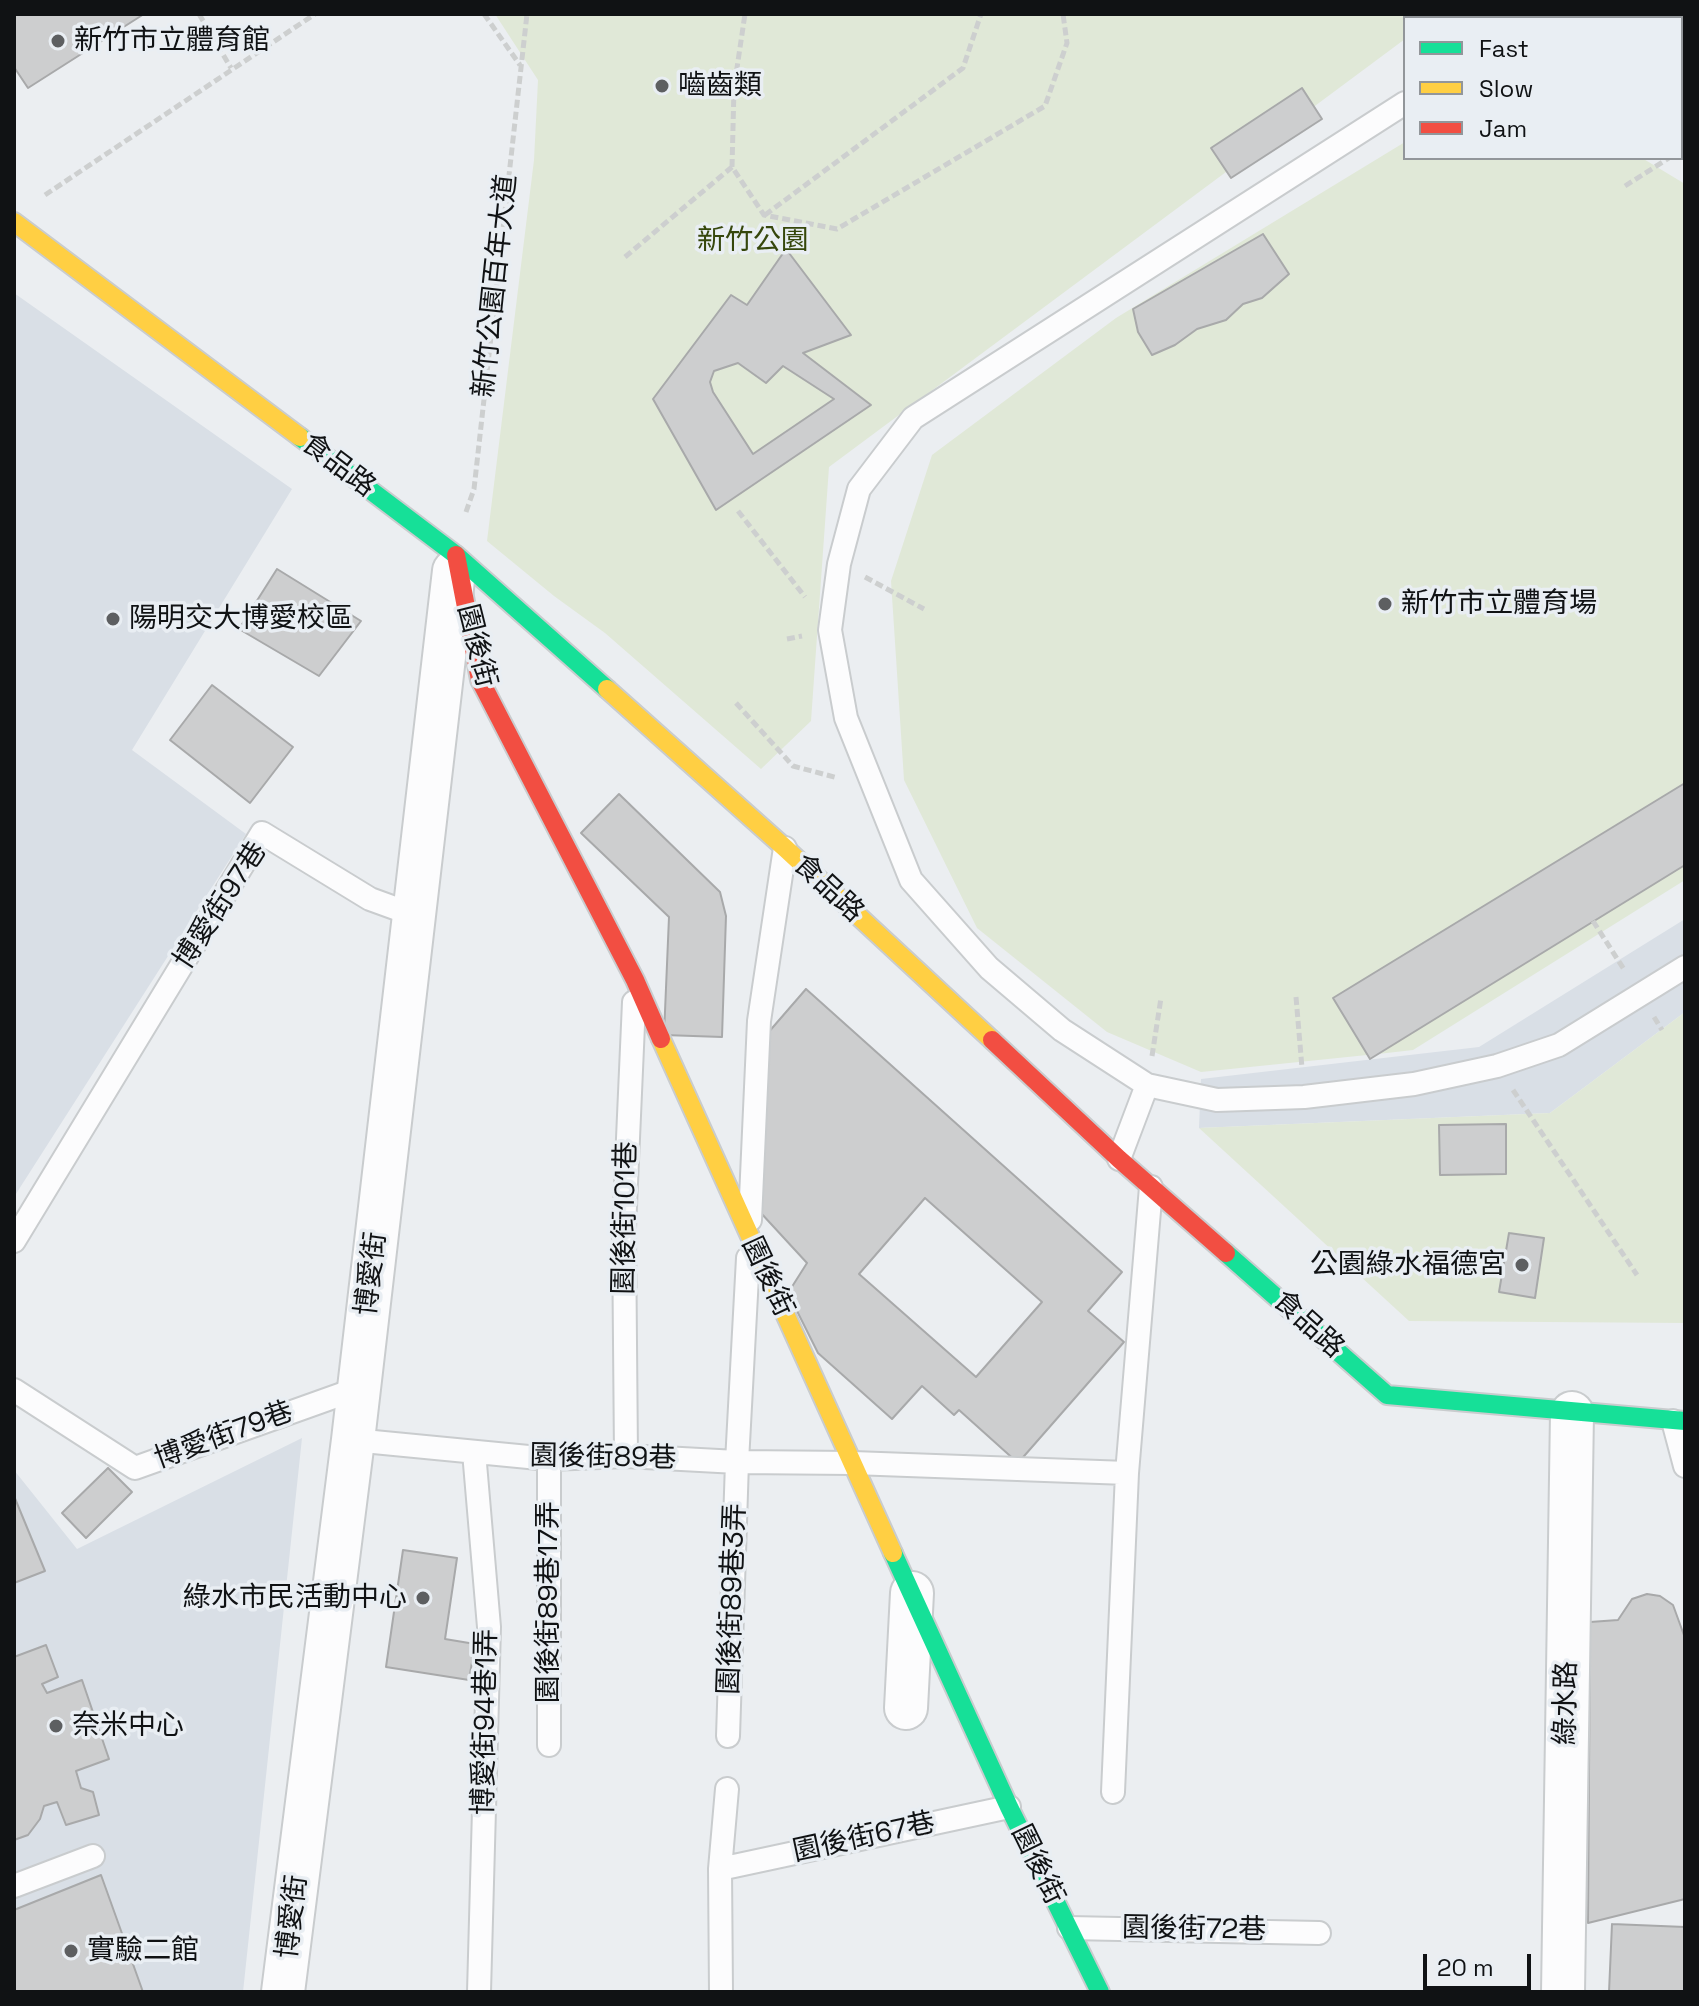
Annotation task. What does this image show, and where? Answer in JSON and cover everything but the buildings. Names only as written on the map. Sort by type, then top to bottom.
[{"type":"street","name":"食品路","points":[[14,222],[456,555],[785,848],[1119,1159],[1387,1395],[1679,1421]]},
{"type":"street","name":"博愛街","points":[[283,1992],[353,1440],[456,555]]},
{"type":"street","name":"園後街","points":[[456,555],[480,680],[635,980],[749,1239],[1009,1807],[1100,1992]]},
{"type":"street","name":"綠水路","points":[[1563,1992],[1572,1413]]},
{"type":"street","points":[[906,1708],[912,1593]]},
{"type":"lane","points":[[1403,104],[913,418],[859,489],[839,564],[830,630],[846,718],[911,880],[989,968],[1062,1030],[1147,1085],[1217,1100],[1304,1097],[1414,1084],[1497,1066],[1559,1045],[1685,967]]},
{"type":"lane","name":"博愛街97巷","points":[[14,1241],[262,833],[370,899],[414,915]]},
{"type":"lane","name":"園後街89巷3弄","points":[[728,1736],[737,1462],[759,1021],[785,848]]},
{"type":"lane","name":"園後街101巷","points":[[626,1456],[624,1229],[635,980]]},
{"type":"lane","points":[[1119,1159],[1147,1085]]},
{"type":"lane","points":[[1113,1792],[1127,1473],[1151,1186]]},
{"type":"lane","name":"博愛街79巷","points":[[14,1390],[135,1468],[359,1388]]},
{"type":"lane","points":[[1679,1421],[1685,1466]]},
{"type":"lane","name":"園後街89巷","points":[[353,1440],[549,1459],[626,1456],[1127,1473]]},
{"type":"lane","name":"博愛街94巷1弄","points":[[474,1452],[489,1627],[479,1992]]},
{"type":"lane","name":"園後街89巷17弄","points":[[549,1459],[549,1745]]},
{"type":"lane","points":[[721,1992],[720,1869],[727,1789]]},
{"type":"lane","name":"園後街67巷","points":[[720,1869],[1009,1807]]},
{"type":"lane","points":[[14,1886],[93,1856]]},
{"type":"lane","name":"園後街72巷","points":[[1069,1928],[1319,1933]]},
{"type":"path","points":[[199,14],[231,69]]},
{"type":"path","points":[[40,199],[315,14]]},
{"type":"path","points":[[484,14],[520,65]]},
{"type":"path","name":"新竹公園百年大道","points":[[456,555],[457,538],[474,489],[527,14]]},
{"type":"path","points":[[745,14],[734,88],[732,167],[764,215],[837,229],[1045,106],[1067,43],[1063,14]]},
{"type":"path","points":[[764,215],[963,68],[981,14]]},
{"type":"path","points":[[1625,186],[1666,160]]},
{"type":"path","points":[[625,257],[732,167]]},
{"type":"path","points":[[738,511],[830,630]]},
{"type":"path","points":[[839,564],[924,609]]},
{"type":"path","points":[[736,703],[793,766],[874,788]]},
{"type":"path","points":[[1296,997],[1304,1097]]},
{"type":"path","points":[[1147,1085],[1161,998]]},
{"type":"path","points":[[1497,1066],[1637,1275]]},
{"type":"shaded area","name":"陽明交大博愛校區","points":[[14,293],[292,489],[132,750],[246,834],[14,1197]]},
{"type":"shaded area","points":[[1685,919],[1685,1012],[1550,1113],[1199,1128],[1201,1079],[1479,1047]]},
{"type":"shaded area","points":[[302,1438],[243,1992],[14,1992],[14,1470],[77,1549]]},
{"type":"green space","name":"新竹公園","points":[[495,14],[1438,14],[1403,16],[1403,40],[829,467],[811,721],[761,769],[605,633],[487,541],[534,160],[538,80]]},
{"type":"green space","points":[[1520,14],[1685,14],[1685,105],[1683,16]]},
{"type":"green space","name":"新竹市立體育場","points":[[1403,143],[1403,160],[1645,160],[1685,184],[1685,880],[1413,1050],[1378,1054],[1370,1059],[1367,1055],[1201,1072],[1107,1032],[977,928],[904,780],[891,581],[932,455],[1116,318]]},
{"type":"green space","points":[[1685,1012],[1685,1323],[1409,1321],[1199,1128],[1550,1113]]},
{"type":"traffic: fast","points":[[300,437],[456,555],[607,689]]},
{"type":"traffic: fast","points":[[1226,1253],[1387,1395],[1685,1421]]},
{"type":"traffic: fast","points":[[893,1553],[1009,1807],[1100,1992]]},
{"type":"traffic: slow","points":[[14,222],[300,437]]},
{"type":"traffic: slow","points":[[607,689],[785,848],[992,1040]]},
{"type":"traffic: slow","points":[[661,1039],[893,1553]]},
{"type":"traffic: jam","points":[[456,555],[480,680],[635,980],[661,1039]]},
{"type":"traffic: jam","points":[[992,1040],[1119,1159],[1226,1253]]},
{"type":"place","name":"新竹市立體育館","points":[[58,41]]},
{"type":"place","name":"嚙齒類","points":[[662,86]]},
{"type":"place","name":"新竹市立體育場","points":[[1385,604]]},
{"type":"place","name":"陽明交大博愛校區","points":[[113,619]]},
{"type":"place","name":"公園綠水福德宮","points":[[1522,1265]]},
{"type":"place","name":"綠水市民活動中心","points":[[423,1598]]},
{"type":"place","name":"奈米中心","points":[[56,1726]]},
{"type":"place","name":"實驗二館","points":[[71,1951]]}]
